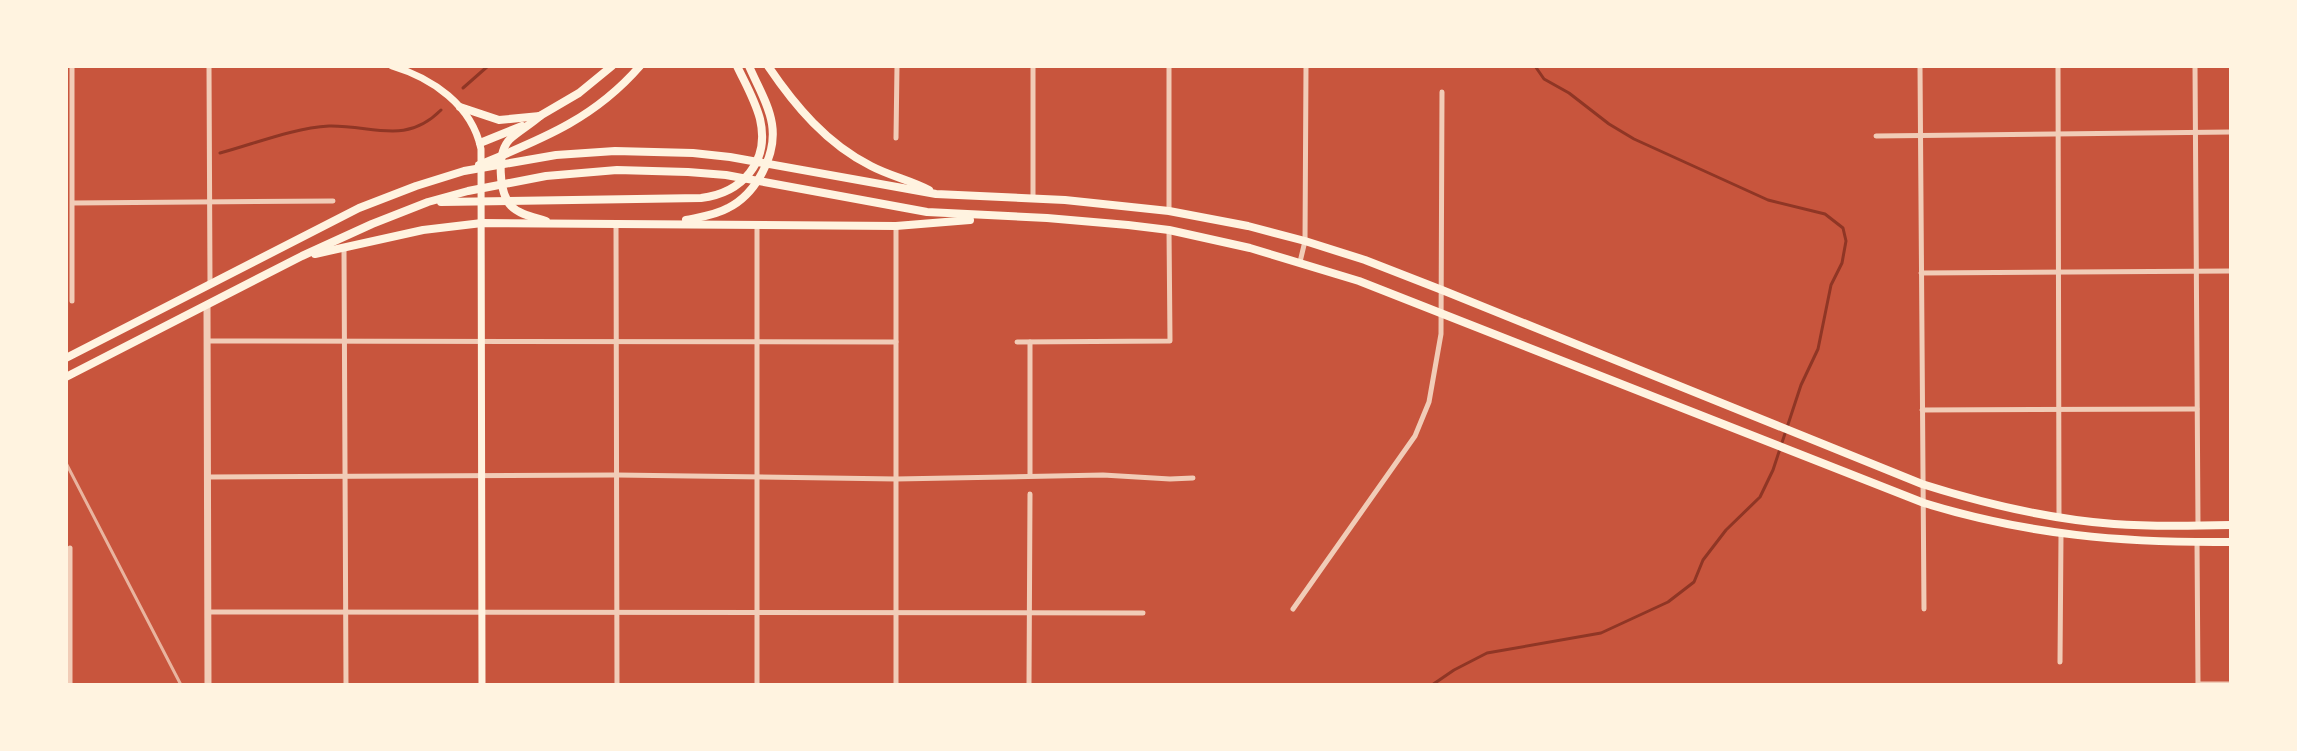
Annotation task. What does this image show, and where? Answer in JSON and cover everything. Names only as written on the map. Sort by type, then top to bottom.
[{"type":"main road","points":[[392,66],[430,81],[460,107],[474,127],[481,146],[482,685]]},
{"type":"main road","points":[[481,146],[579,93],[612,66]]},
{"type":"main road","points":[[66,358],[359,208],[541,140],[570,125],[617,90],[640,66]]},
{"type":"main road","points":[[428,202],[701,198],[733,189],[751,172],[761,149],[760,120],[737,66]]},
{"type":"main road","points":[[674,223],[719,212],[738,202],[762,173],[771,150],[773,126],[749,66]]},
{"type":"main road","points":[[768,66],[805,115],[846,151],[871,166],[912,181],[936,194]]},
{"type":"main road","points":[[460,107],[499,120],[540,116]]},
{"type":"main road","points":[[540,116],[506,144],[502,160],[504,194],[514,209],[553,223]]},
{"type":"main road","points":[[464,171],[556,155],[648,150],[730,157],[936,194],[1169,211],[1248,226],[1365,260],[1922,484],[1997,505],[2059,517],[2116,524],[2231,525]]},
{"type":"main road","points":[[66,377],[302,256],[428,202],[546,176],[651,169],[726,175],[927,212],[1061,219],[1169,230],[1300,262],[1347,277],[1924,503],[1994,523],[2061,535],[2128,541],[2231,542]]},
{"type":"main road","points":[[302,256],[423,230],[482,223],[896,226],[1009,217]]},
{"type":"street","points":[[72,66],[72,301]]},
{"type":"street","points":[[209,66],[210,285]]},
{"type":"street","points":[[896,138],[897,66]]},
{"type":"street","points":[[1033,66],[1033,199]]},
{"type":"street","points":[[1169,66],[1169,211]]},
{"type":"street","points":[[1300,262],[1305,241],[1306,66]]},
{"type":"street","points":[[1920,66],[1924,609]]},
{"type":"street","points":[[2058,66],[2059,517]]},
{"type":"street","points":[[2195,66],[2198,526]]},
{"type":"street","points":[[1293,609],[1404,453],[1423,419],[1441,334],[1442,92]]},
{"type":"street","points":[[1876,136],[2231,132]]},
{"type":"street","points":[[73,203],[333,201]]},
{"type":"street","points":[[616,223],[617,685]]},
{"type":"street","points":[[757,224],[757,685]]},
{"type":"street","points":[[896,226],[896,685]]},
{"type":"street","points":[[1017,342],[1170,341],[1169,230]]},
{"type":"street","points":[[344,249],[346,685]]},
{"type":"street","points":[[1921,273],[2231,271]]},
{"type":"street","points":[[207,305],[208,685]]},
{"type":"street","points":[[208,341],[896,342]]},
{"type":"street","points":[[1030,342],[1030,475]]},
{"type":"street","points":[[1922,410],[2197,409]]},
{"type":"street","points":[[208,477],[617,475],[896,479],[1030,475],[1193,478]]},
{"type":"street","points":[[1029,685],[1030,494]]},
{"type":"street","points":[[2060,662],[2061,535]]},
{"type":"street","points":[[2197,542],[2198,685],[2231,684]]},
{"type":"street","points":[[70,548],[70,685]]},
{"type":"street","points":[[208,612],[1143,613]]},
{"type":"waterway","points":[[463,88],[488,66]]},
{"type":"waterway","points":[[1432,685],[1487,653],[1601,633],[1668,602],[1694,582],[1703,560],[1726,530],[1760,497],[1773,470],[1801,385],[1818,349],[1831,285],[1842,263],[1846,241],[1843,228],[1825,214],[1768,200],[1634,139],[1544,79],[1535,66]]},
{"type":"waterway","points":[[220,153],[315,127],[401,131],[428,121],[441,110]]},
{"type":"railway","points":[[66,463],[181,685]]}]
